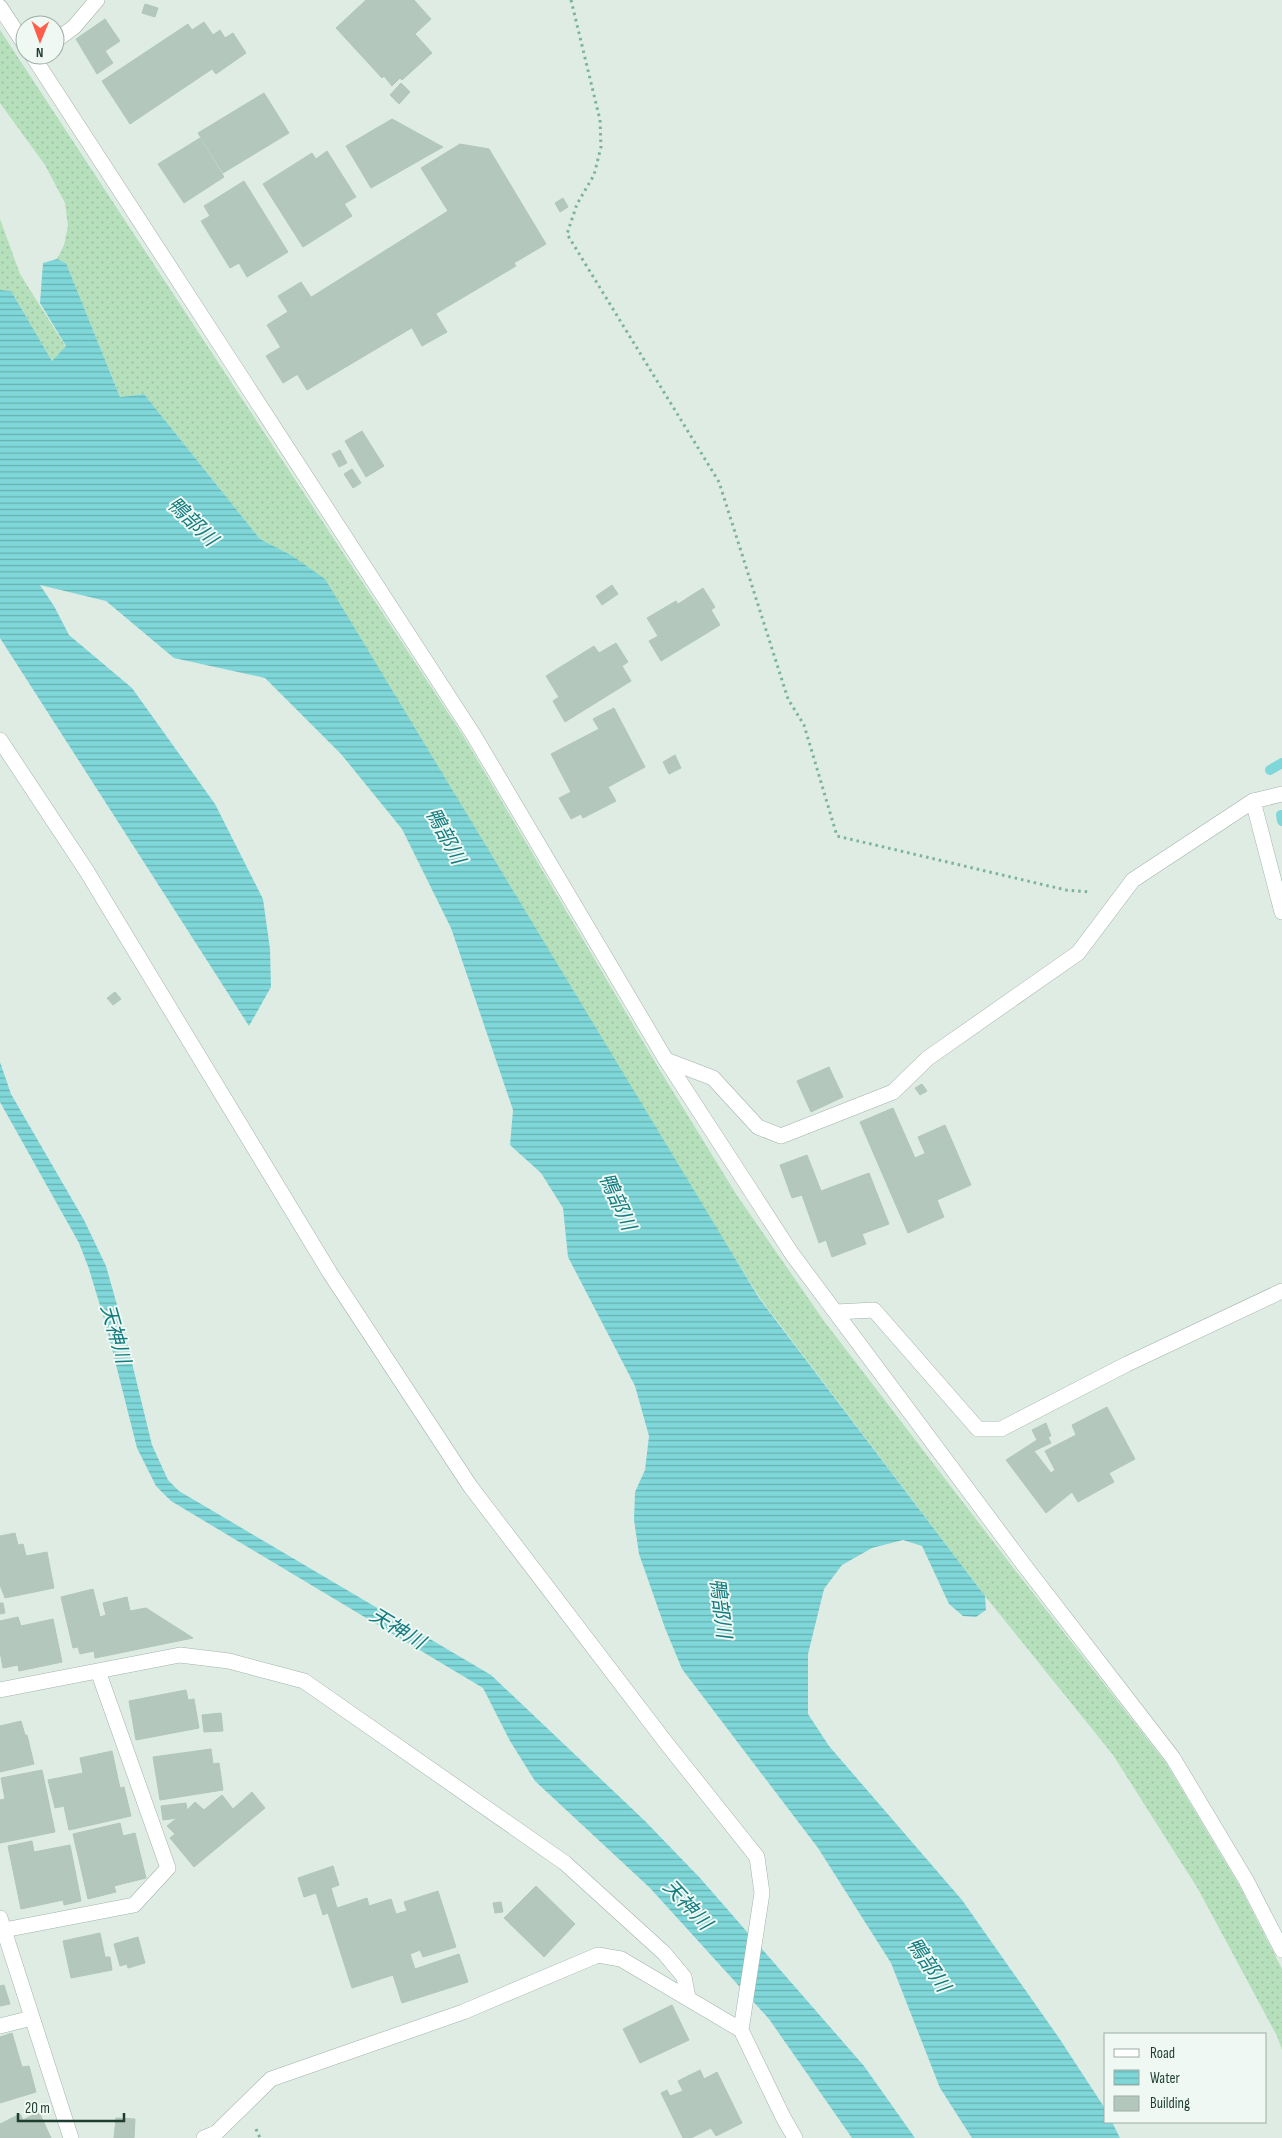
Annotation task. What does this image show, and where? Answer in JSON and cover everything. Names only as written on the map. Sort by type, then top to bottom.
[{"type":"street","points":[[65,34],[74,27],[97,0]]},
{"type":"street","points":[[0,8],[15,30]]},
{"type":"street","points":[[39,65],[473,734],[666,1060],[792,1254],[1024,1565],[1173,1758],[1246,1880],[1282,1950]]},
{"type":"street","points":[[0,740],[86,870],[335,1281],[470,1486],[661,1736],[757,1857],[762,1893],[741,2030]]},
{"type":"street","points":[[666,1060],[713,1078],[758,1127],[781,1136],[893,1092],[928,1058],[1078,953],[1133,880],[1252,801],[1282,794]]},
{"type":"street","points":[[1252,801],[1282,912]]},
{"type":"street","points":[[836,1312],[874,1310],[978,1429],[1001,1430],[1127,1364],[1282,1291]]},
{"type":"street","points":[[0,1690],[180,1655],[229,1661],[304,1681],[565,1863],[664,1953],[684,1977],[688,1998]]},
{"type":"street","points":[[71,2138],[2,1924],[134,1905],[168,1868],[98,1671]]},
{"type":"street","points":[[204,2138],[216,2132],[271,2079],[463,2012],[598,1955],[621,1959],[741,2030],[795,2138]]},
{"type":"street","points":[[0,2026],[32,2018]]},
{"type":"path","points":[[571,0],[600,120],[601,147],[594,175],[577,204],[567,234],[719,482],[788,699],[804,725],[837,836],[1066,890],[1121,895]]},
{"type":"green space","points":[[0,30],[15,53],[15,65],[23,65],[464,737],[658,1067],[736,1194],[824,1321],[1166,1763],[1239,1885],[1282,1969],[1282,2050],[1277,2036],[1198,1889],[1113,1755],[985,1596],[760,1298],[291,555],[260,539],[144,394],[120,397],[66,263],[57,259],[64,245],[68,226],[65,203],[45,165],[0,103]]},
{"type":"green space","points":[[0,219],[20,274],[66,347],[52,361],[11,291],[0,290]]},
{"type":"water","name":"鴨部川","points":[[57,259],[66,263],[120,397],[144,394],[260,539],[291,555],[325,579],[759,1298],[985,1596],[986,1610],[976,1617],[963,1616],[949,1604],[922,1546],[903,1540],[872,1548],[842,1565],[824,1589],[808,1654],[808,1714],[829,1746],[962,1900],[1059,2038],[1104,2107],[1104,2123],[1112,2123],[1120,2138],[972,2138],[940,2088],[891,1963],[818,1848],[682,1669],[665,1628],[639,1554],[634,1520],[635,1492],[645,1470],[649,1436],[635,1386],[568,1257],[563,1208],[541,1173],[510,1145],[513,1110],[451,928],[402,829],[341,754],[265,678],[174,658],[106,601],[40,585],[54,606],[69,635],[132,688],[215,804],[263,899],[270,949],[271,987],[249,1026],[0,638],[0,290],[11,291],[52,361],[66,346],[40,303],[43,263]]},
{"type":"water","name":"天神川","points":[[0,1062],[11,1094],[84,1220],[106,1266],[123,1326],[152,1445],[168,1480],[179,1491],[491,1675],[645,1821],[700,1878],[864,2066],[915,2138],[852,2138],[769,2019],[650,1888],[535,1781],[510,1741],[483,1688],[171,1501],[156,1486],[137,1448],[107,1329],[79,1243],[0,1102]]},
{"type":"building","points":[[366,0],[414,0],[431,19],[415,34],[432,53],[402,80],[400,78],[392,86],[384,76],[382,78],[336,28]]},
{"type":"building","points":[[145,4],[158,8],[155,17],[142,13]]},
{"type":"building","points":[[105,19],[120,41],[105,51],[113,63],[97,74],[76,39]]},
{"type":"building","points":[[204,22],[213,35],[220,30],[225,38],[233,33],[246,53],[216,74],[212,69],[130,124],[102,81],[188,24],[192,30]]},
{"type":"building","points":[[401,83],[410,92],[399,104],[390,95]]},
{"type":"building","points":[[264,93],[289,133],[223,173],[198,133]]},
{"type":"building","points":[[392,119],[443,147],[371,188],[346,146]]},
{"type":"building","points":[[200,138],[224,177],[184,203],[158,164]]},
{"type":"building","points":[[460,144],[489,149],[546,244],[514,263],[516,266],[307,390],[267,325],[448,211],[421,168]]},
{"type":"building","points":[[327,151],[356,197],[344,204],[316,159]]},
{"type":"building","points":[[312,153],[352,216],[303,247],[263,184]]},
{"type":"building","points":[[244,181],[288,252],[247,277],[239,263],[230,268],[201,221],[210,216],[204,206]]},
{"type":"building","points":[[563,198],[568,207],[560,212],[555,203]]},
{"type":"building","points":[[301,282],[311,297],[288,312],[278,296]]},
{"type":"building","points":[[436,314],[447,332],[422,346],[412,328]]},
{"type":"building","points":[[281,347],[298,374],[283,383],[266,356]]},
{"type":"building","points":[[362,431],[384,466],[366,477],[345,441]]},
{"type":"building","points":[[340,450],[347,463],[339,467],[332,454]]},
{"type":"building","points":[[352,469],[361,483],[353,488],[344,474]]},
{"type":"building","points":[[612,585],[618,594],[602,605],[596,596]]},
{"type":"building","points":[[703,588],[715,607],[711,610],[720,625],[661,661],[649,641],[658,636],[647,618],[676,601],[678,604]]},
{"type":"building","points":[[616,643],[628,662],[622,666],[631,681],[565,722],[553,701],[559,697],[546,676],[594,646],[599,653]]},
{"type":"building","points":[[614,708],[645,767],[608,787],[616,801],[583,818],[581,814],[571,819],[559,798],[571,792],[551,754],[599,729],[593,719]]},
{"type":"building","points":[[675,755],[681,768],[669,774],[663,762]]},
{"type":"building","points":[[115,992],[121,999],[113,1005],[107,998]]},
{"type":"building","points":[[829,1067],[843,1097],[811,1112],[797,1081]]},
{"type":"building","points":[[922,1084],[927,1091],[920,1095],[915,1088]]},
{"type":"building","points":[[893,1108],[915,1158],[952,1141],[971,1185],[937,1200],[944,1217],[908,1233],[860,1122]]},
{"type":"building","points":[[945,1125],[952,1141],[925,1153],[918,1137]]},
{"type":"building","points":[[807,1155],[821,1191],[869,1173],[889,1224],[862,1234],[866,1244],[832,1257],[826,1240],[819,1243],[802,1195],[792,1198],[780,1165]]},
{"type":"building","points":[[1107,1407],[1135,1459],[1109,1473],[1114,1482],[1078,1502],[1072,1492],[1046,1513],[1006,1460],[1037,1440],[1032,1430],[1046,1423],[1051,1436],[1048,1437],[1051,1443],[1034,1451],[1051,1473],[1055,1470],[1045,1451],[1076,1435],[1072,1425]]},
{"type":"building","points":[[15,1533],[18,1545],[23,1544],[26,1556],[47,1552],[54,1588],[5,1598],[0,1585],[0,1536]]},
{"type":"building","points":[[93,1589],[100,1617],[106,1615],[103,1603],[127,1597],[130,1611],[146,1608],[193,1638],[95,1658],[94,1651],[80,1654],[78,1647],[73,1648],[61,1597]]},
{"type":"building","points":[[0,1603],[3,1603],[5,1613],[0,1614]]},
{"type":"building","points":[[18,1617],[21,1626],[53,1619],[62,1662],[19,1671],[18,1665],[3,1668],[0,1651],[0,1621]]},
{"type":"building","points":[[186,1690],[188,1700],[194,1699],[199,1728],[136,1740],[129,1701]]},
{"type":"building","points":[[221,1713],[223,1731],[204,1732],[202,1715]]},
{"type":"building","points":[[21,1721],[25,1735],[27,1735],[34,1764],[0,1772],[0,1726]]},
{"type":"building","points":[[211,1749],[213,1764],[219,1763],[223,1790],[160,1800],[153,1757]]},
{"type":"building","points":[[112,1751],[120,1788],[124,1787],[131,1816],[69,1830],[64,1806],[55,1808],[48,1780],[83,1773],[80,1758]]},
{"type":"building","points":[[42,1770],[55,1832],[0,1843],[0,1800],[5,1799],[1,1778]]},
{"type":"building","points":[[252,1792],[265,1808],[194,1867],[170,1838],[222,1795],[233,1809]]},
{"type":"building","points":[[195,1802],[204,1810],[175,1834],[167,1826],[177,1818],[163,1820],[161,1806],[186,1803],[187,1810]]},
{"type":"building","points":[[120,1823],[123,1836],[135,1833],[146,1878],[114,1886],[116,1892],[88,1899],[73,1834]]},
{"type":"building","points":[[32,1841],[34,1852],[70,1845],[81,1901],[64,1905],[63,1900],[21,1909],[8,1846]]},
{"type":"building","points":[[333,1866],[339,1885],[331,1888],[337,1908],[367,1898],[369,1906],[391,1899],[396,1914],[407,1911],[404,1902],[438,1891],[456,1947],[423,1957],[420,1950],[410,1954],[415,1969],[459,1954],[468,1982],[402,2003],[393,1975],[352,1988],[328,1913],[323,1915],[316,1893],[304,1897],[298,1878]]},
{"type":"building","points":[[536,1886],[575,1924],[544,1957],[504,1918]]},
{"type":"building","points":[[501,1902],[503,1912],[495,1913],[493,1903]]},
{"type":"building","points":[[100,1933],[105,1957],[110,1957],[112,1970],[71,1978],[63,1941]]},
{"type":"building","points":[[138,1937],[145,1963],[128,1968],[127,1964],[120,1966],[114,1944]]},
{"type":"building","points":[[4,1985],[10,2004],[0,2006],[0,1986]]},
{"type":"building","points":[[672,2005],[689,2040],[640,2063],[623,2029]]},
{"type":"building","points":[[12,2033],[22,2067],[29,2066],[36,2092],[0,2103],[0,2037]]},
{"type":"building","points":[[700,2070],[704,2079],[717,2072],[742,2123],[716,2136],[711,2128],[691,2138],[683,2138],[661,2093],[667,2090],[670,2096],[683,2091],[678,2081]]},
{"type":"building","points":[[39,2112],[51,2138],[0,2138],[0,2124],[20,2114],[23,2120]]},
{"type":"building","points":[[116,2118],[135,2119],[134,2138],[114,2138]]},
{"type":"waterway","points":[[1270,770],[1282,763]]},
{"type":"waterway","points":[[1281,815],[1282,821]]}]
